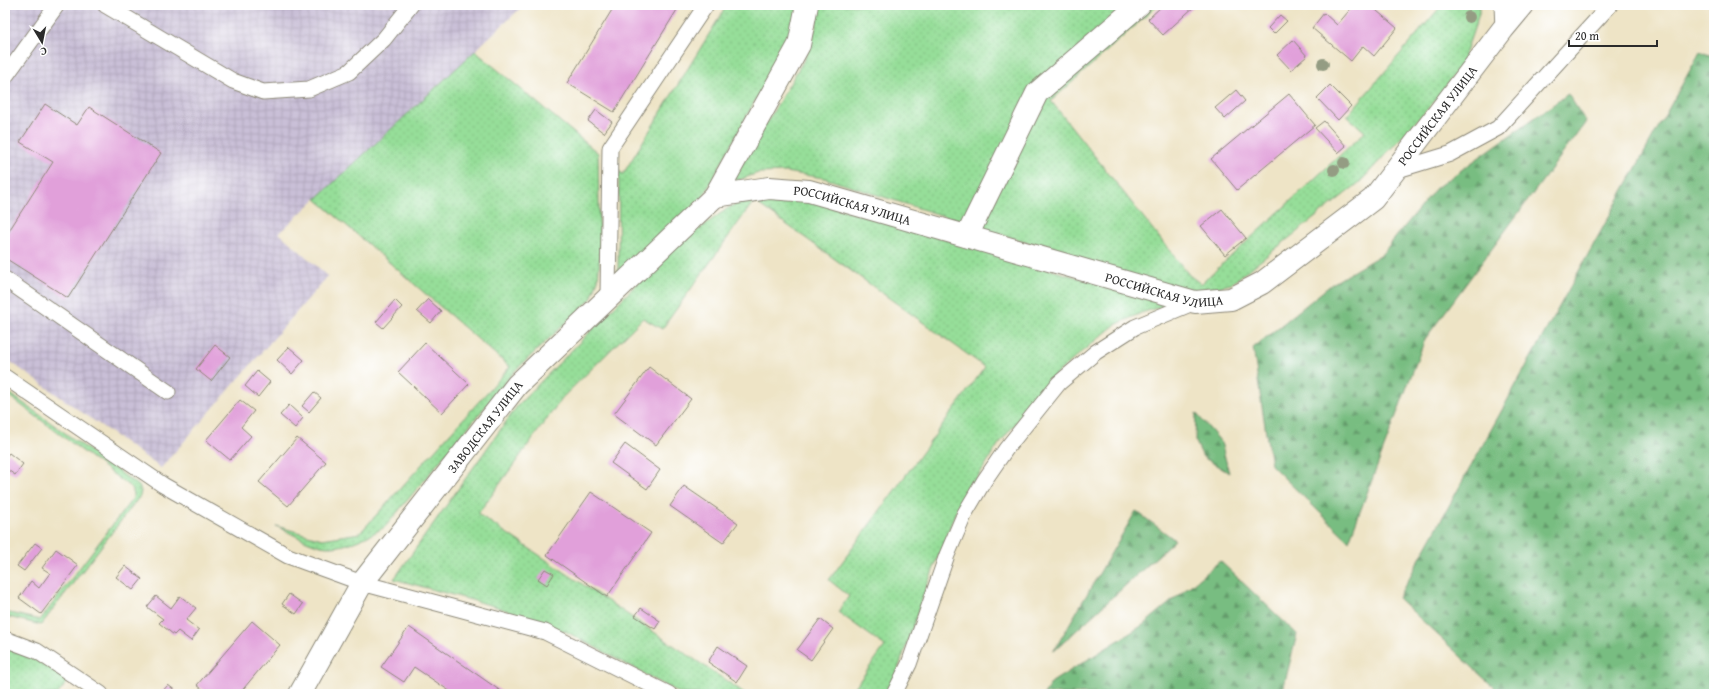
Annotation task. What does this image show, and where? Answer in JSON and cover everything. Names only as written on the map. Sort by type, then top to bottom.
[{"type":"street","name":"ЗАВОДСКАЯ УЛИЦА","points":[[300,694],[362,583],[517,385],[715,196],[799,45],[807,5]]},
{"type":"street","points":[[967,236],[1037,92],[1139,5]]},
{"type":"street","name":"РОССИЙСКАЯ УЛИЦА","points":[[715,196],[769,188],[809,191],[1196,302],[1231,299],[1262,283],[1373,199],[1523,5]]},
{"type":"lane","points":[[5,77],[57,5]]},
{"type":"lane","points":[[105,5],[233,81],[263,92],[309,89],[349,72],[384,39],[411,5]]},
{"type":"lane","points":[[608,297],[610,148],[706,5]]},
{"type":"lane","points":[[1502,5],[1503,29]]},
{"type":"lane","points":[[1394,172],[1450,154],[1498,128],[1610,5]]},
{"type":"lane","points":[[5,279],[168,392]]},
{"type":"lane","points":[[894,694],[909,664],[947,555],[965,514],[984,481],[1010,444],[1058,383],[1096,352],[1135,327],[1196,302]]},
{"type":"lane","points":[[5,377],[163,485],[288,556],[362,583],[545,632],[669,694]]},
{"type":"lane","points":[[5,639],[37,651],[101,694]]},
{"type":"shaded area","points":[[5,5],[524,5],[279,233],[328,276],[161,468],[5,358]]},
{"type":"green space","points":[[727,5],[798,5],[789,43],[752,106],[702,199],[618,275],[619,171],[623,174]]},
{"type":"green space","points":[[819,5],[1158,5],[1051,101],[1189,275],[1201,284],[1365,132],[1347,116],[1442,5],[1479,5],[1479,14],[1462,63],[1434,102],[1360,182],[1231,284],[1215,288],[1194,290],[1170,288],[824,178],[785,172],[758,173],[731,183],[805,58],[816,27]]},
{"type":"green space","points":[[475,51],[598,153],[600,255],[598,280],[591,299],[515,371],[385,527],[346,545],[329,547],[321,546],[304,540],[276,526],[322,539],[360,533],[510,367],[316,199]]},
{"type":"green space","points":[[1700,52],[1714,56],[1714,694],[1501,694],[1398,598]]},
{"type":"green space","points":[[1568,94],[1586,122],[1425,339],[1349,541],[1271,465],[1253,348],[1332,284],[1382,254],[1436,188]]},
{"type":"green space","points":[[792,195],[1169,304],[1141,313],[1115,325],[1090,345],[1054,376],[998,445],[956,511],[925,591],[893,684],[887,694],[850,694],[885,646],[838,612],[849,596],[829,580],[985,367],[754,201],[662,329],[643,318],[562,398],[478,514],[746,694],[681,694],[567,632],[497,607],[394,579],[518,405],[668,252],[728,208],[747,199]]},
{"type":"green space","points":[[5,390],[139,486],[141,491],[140,496],[41,625],[5,616],[5,612],[40,620],[133,498],[133,489],[5,393]]},
{"type":"green space","points":[[1196,413],[1221,442],[1229,473],[1203,457],[1195,440]]},
{"type":"green space","points":[[1136,511],[1175,540],[1053,652]]},
{"type":"green space","points":[[1220,561],[1297,634],[1282,694],[1044,694],[1052,682],[1143,625]]},
{"type":"green space","points":[[5,647],[29,657],[70,678],[58,694],[5,694]]},
{"type":"building","points":[[615,5],[680,5],[614,112],[567,83]]},
{"type":"building","points":[[1163,5],[1196,5],[1163,35],[1148,19]]},
{"type":"building","points":[[1354,5],[1370,5],[1397,28],[1374,56],[1363,46],[1351,61],[1312,28],[1324,13],[1337,25]]},
{"type":"building","points":[[1280,15],[1287,21],[1274,34],[1268,28]]},
{"type":"building","points":[[1293,40],[1307,56],[1291,70],[1277,55]]},
{"type":"building","points":[[1330,85],[1351,106],[1338,120],[1317,98]]},
{"type":"building","points":[[1236,90],[1245,101],[1225,119],[1215,108]]},
{"type":"building","points":[[1289,94],[1315,125],[1237,190],[1211,159]]},
{"type":"building","points":[[45,104],[77,125],[89,107],[161,153],[68,298],[5,258],[5,237],[53,162],[20,142]]},
{"type":"building","points":[[596,110],[612,122],[604,133],[588,121]]},
{"type":"building","points":[[1324,121],[1346,146],[1338,153],[1315,128]]},
{"type":"building","points":[[1222,209],[1246,238],[1225,255],[1201,226]]},
{"type":"building","points":[[428,299],[441,311],[431,323],[417,311]]},
{"type":"building","points":[[395,300],[402,307],[383,328],[376,322]]},
{"type":"building","points":[[425,343],[469,384],[442,413],[398,372]]},
{"type":"building","points":[[215,345],[230,357],[211,381],[196,369]]},
{"type":"building","points":[[289,347],[304,360],[292,374],[277,360]]},
{"type":"building","points":[[649,367],[691,399],[656,445],[614,414]]},
{"type":"building","points":[[257,371],[270,382],[258,397],[245,386]]},
{"type":"building","points":[[314,392],[321,398],[309,412],[302,406]]},
{"type":"building","points":[[240,400],[254,411],[241,427],[251,436],[230,460],[206,440]]},
{"type":"building","points":[[289,405],[303,418],[295,428],[280,415]]},
{"type":"building","points":[[297,438],[326,462],[288,506],[259,482]]},
{"type":"building","points":[[625,444],[660,470],[647,489],[611,463]]},
{"type":"building","points":[[9,453],[23,464],[15,475],[5,468],[5,458]]},
{"type":"building","points":[[684,486],[738,523],[723,543],[670,506]]},
{"type":"building","points":[[591,492],[651,533],[607,597],[547,555]]},
{"type":"building","points":[[35,543],[42,548],[24,571],[17,566]]},
{"type":"building","points":[[56,549],[78,565],[41,614],[19,598],[31,581],[39,588],[50,573],[42,568]]},
{"type":"building","points":[[125,566],[142,579],[133,590],[116,577]]},
{"type":"building","points":[[545,569],[554,574],[547,585],[538,579]]},
{"type":"building","points":[[289,594],[303,604],[296,614],[282,604]]},
{"type":"building","points":[[156,596],[171,608],[180,596],[196,608],[186,620],[199,630],[191,641],[178,631],[174,635],[159,623],[163,619],[147,607]]},
{"type":"building","points":[[641,608],[660,621],[655,629],[635,616]]},
{"type":"building","points":[[820,619],[833,629],[811,660],[797,650]]},
{"type":"building","points":[[252,621],[280,645],[239,694],[206,694],[207,693],[197,685]]},
{"type":"building","points":[[409,627],[505,694],[454,694],[414,667],[404,682],[381,667]]},
{"type":"building","points":[[718,646],[747,666],[737,682],[708,662]]},
{"type":"building","points":[[168,685],[176,691],[173,694],[160,694]]}]
